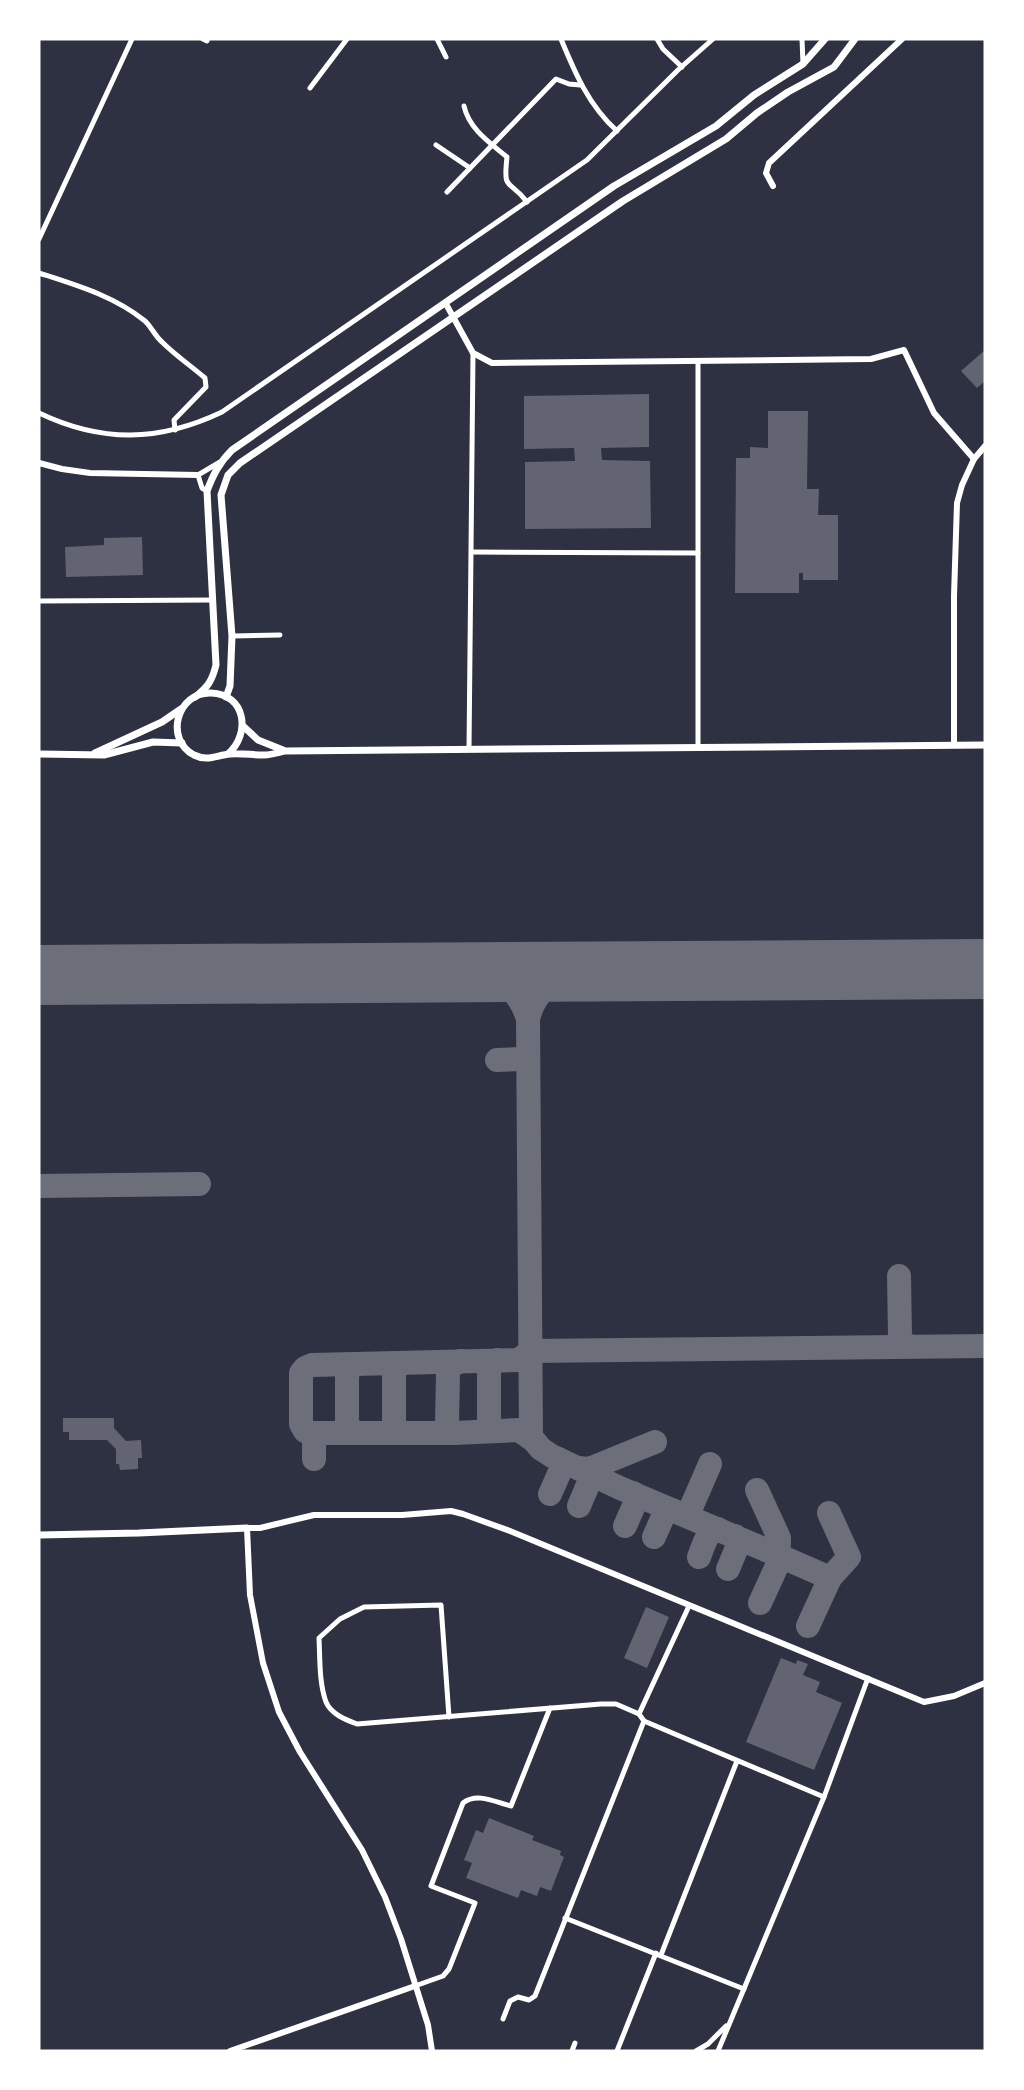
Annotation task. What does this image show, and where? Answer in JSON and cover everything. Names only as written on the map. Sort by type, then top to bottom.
[{"type":"main road","points":[[90,755],[162,722],[206,689],[212,681],[216,665],[207,491],[212,475],[220,462],[232,450],[615,186],[717,126],[754,95],[803,64],[825,39]]},
{"type":"main road","points":[[226,697],[230,686],[232,636],[221,495],[228,475],[240,463],[623,201],[726,139],[772,102],[834,67],[855,39]]},
{"type":"main road","points":[[195,697],[210,693],[226,697],[240,711],[243,726],[247,732],[258,740],[285,751]]},
{"type":"main road","points":[[183,707],[177,725],[182,743],[188,750],[203,758],[211,759],[228,754],[266,755],[285,751],[985,745]]},
{"type":"main road","points":[[228,754],[239,742],[243,726]]},
{"type":"main road","points":[[39,754],[104,755],[153,742],[182,743]]},
{"type":"main road","points":[[39,1535],[247,1528]]},
{"type":"street","points":[[39,240],[132,39]]},
{"type":"street","points":[[310,88],[347,39]]},
{"type":"street","points":[[437,39],[446,57]]},
{"type":"street","points":[[561,39],[580,85],[603,119],[617,131]]},
{"type":"street","points":[[657,39],[663,49],[682,67]]},
{"type":"street","points":[[39,413],[79,429],[115,435],[152,434],[201,422],[241,400],[587,160],[713,39]]},
{"type":"street","points":[[802,39],[803,64]]},
{"type":"street","points":[[773,186],[766,173],[768,163],[902,39]]},
{"type":"street","points":[[447,192],[556,79],[580,85]]},
{"type":"street","points":[[464,106],[472,125],[507,157],[505,181],[508,186],[519,191],[527,202]]},
{"type":"street","points":[[436,145],[470,168]]},
{"type":"street","points":[[39,273],[94,291],[118,302],[147,323],[161,342],[205,378],[206,387],[174,420],[175,430]]},
{"type":"street","points":[[446,304],[473,353],[470,749]]},
{"type":"street","points":[[473,353],[492,363],[872,359],[904,350],[934,413],[974,459]]},
{"type":"street","points":[[698,361],[698,747]]},
{"type":"street","points":[[954,745],[954,596],[957,503],[962,485],[974,459],[985,446]]},
{"type":"street","points":[[39,463],[76,472],[198,475],[220,462]]},
{"type":"street","points":[[198,475],[202,488],[207,491]]},
{"type":"street","points":[[472,552],[698,553]]},
{"type":"street","points":[[39,601],[213,600]]},
{"type":"street","points":[[232,636],[280,635]]},
{"type":"street","points":[[432,2051],[428,2025],[386,1897],[363,1850],[300,1752],[279,1712],[264,1663],[250,1595],[247,1528],[260,1528],[314,1515],[402,1515],[451,1512],[463,1514],[510,1531],[924,1702],[954,1696],[985,1683]]},
{"type":"street","points":[[449,1717],[441,1605],[364,1607],[340,1620],[319,1638],[327,1703],[342,1718],[357,1724],[449,1717],[550,1708],[616,1704],[639,1714],[644,1721],[824,1797]]},
{"type":"street","points":[[639,1714],[689,1606]]},
{"type":"street","points":[[718,2051],[824,1797],[868,1678]]},
{"type":"street","points":[[230,2051],[443,1976],[449,1969],[475,1903],[431,1886],[463,1803],[470,1797],[477,1797],[511,1806],[550,1708]]},
{"type":"street","points":[[503,2019],[510,2001],[518,1997],[529,2000],[535,1996],[644,1721]]},
{"type":"street","points":[[617,2051],[737,1761]]},
{"type":"street","points":[[565,1918],[744,1989]]},
{"type":"street","points":[[696,2051],[708,2044],[730,2023]]},
{"type":"street","points":[[572,2051],[574,2043]]},
{"type":"building","points":[[985,350],[985,381],[977,388],[961,371]]},
{"type":"building","points":[[649,394],[649,447],[601,448],[602,460],[650,461],[651,528],[525,529],[525,462],[575,461],[574,448],[524,449],[524,396]]},
{"type":"building","points":[[768,411],[808,411],[807,489],[819,489],[818,515],[838,515],[838,580],[803,580],[803,573],[799,573],[799,593],[735,593],[736,458],[750,458],[750,447],[768,448]]},
{"type":"building","points":[[142,537],[143,575],[66,577],[65,547],[104,545],[104,538]]},
{"type":"building","points":[[63,1418],[114,1418],[114,1428],[126,1441],[141,1440],[142,1458],[138,1458],[138,1469],[120,1470],[119,1464],[116,1464],[116,1449],[107,1440],[69,1440],[69,1432],[63,1432]]},
{"type":"building","points":[[646,1607],[669,1617],[647,1668],[624,1658]]},
{"type":"building","points":[[781,1658],[796,1664],[797,1660],[808,1664],[803,1675],[820,1682],[816,1692],[842,1703],[814,1770],[746,1742]]},
{"type":"building","points":[[489,1818],[534,1836],[532,1840],[561,1851],[560,1855],[564,1857],[551,1891],[540,1887],[537,1896],[521,1890],[518,1898],[466,1878],[472,1863],[464,1860],[476,1830],[483,1833]]},
{"type":"taxiway","points":[[474,972],[501,982],[515,993],[528,1019]]},
{"type":"taxiway","points":[[582,972],[563,978],[547,987],[535,1000],[528,1019],[531,1437],[541,1449],[552,1456],[620,1488],[766,1550],[771,1550],[779,1544],[779,1538],[757,1490]]},
{"type":"taxiway","points":[[497,1060],[521,1059],[525,1060],[528,1065]]},
{"type":"taxiway","points":[[39,1186],[199,1184]]},
{"type":"taxiway","points":[[899,1276],[900,1337],[904,1344],[909,1346]]},
{"type":"taxiway","points":[[533,1440],[519,1430],[454,1433],[309,1433],[301,1424],[301,1373],[312,1365],[519,1360],[530,1351],[985,1346]]},
{"type":"taxiway","points":[[497,1431],[491,1427],[489,1421],[489,1370],[491,1365],[498,1360]]},
{"type":"taxiway","points":[[454,1433],[447,1424],[448,1373],[451,1365],[461,1361]]},
{"type":"taxiway","points":[[403,1363],[396,1367],[394,1374],[394,1424],[404,1433]]},
{"type":"taxiway","points":[[357,1364],[347,1373],[347,1423],[351,1430],[357,1433]]},
{"type":"taxiway","points":[[314,1434],[314,1459]]},
{"type":"taxiway","points":[[578,1468],[589,1469],[655,1442]]},
{"type":"taxiway","points":[[550,1494],[562,1467],[558,1459]]},
{"type":"taxiway","points":[[694,1519],[690,1510],[710,1464]]},
{"type":"taxiway","points":[[579,1506],[590,1480],[587,1472]]},
{"type":"taxiway","points":[[625,1526],[636,1501],[633,1493]]},
{"type":"taxiway","points":[[654,1537],[665,1512],[672,1510]]},
{"type":"taxiway","points":[[766,1550],[830,1578],[849,1557],[829,1513]]},
{"type":"taxiway","points":[[699,1557],[708,1536],[718,1529]]},
{"type":"taxiway","points":[[728,1569],[738,1545],[735,1536]]},
{"type":"taxiway","points":[[760,1603],[781,1557]]},
{"type":"taxiway","points":[[808,1626],[830,1578]]},
{"type":"runway","points":[[39,975],[985,969]]}]
